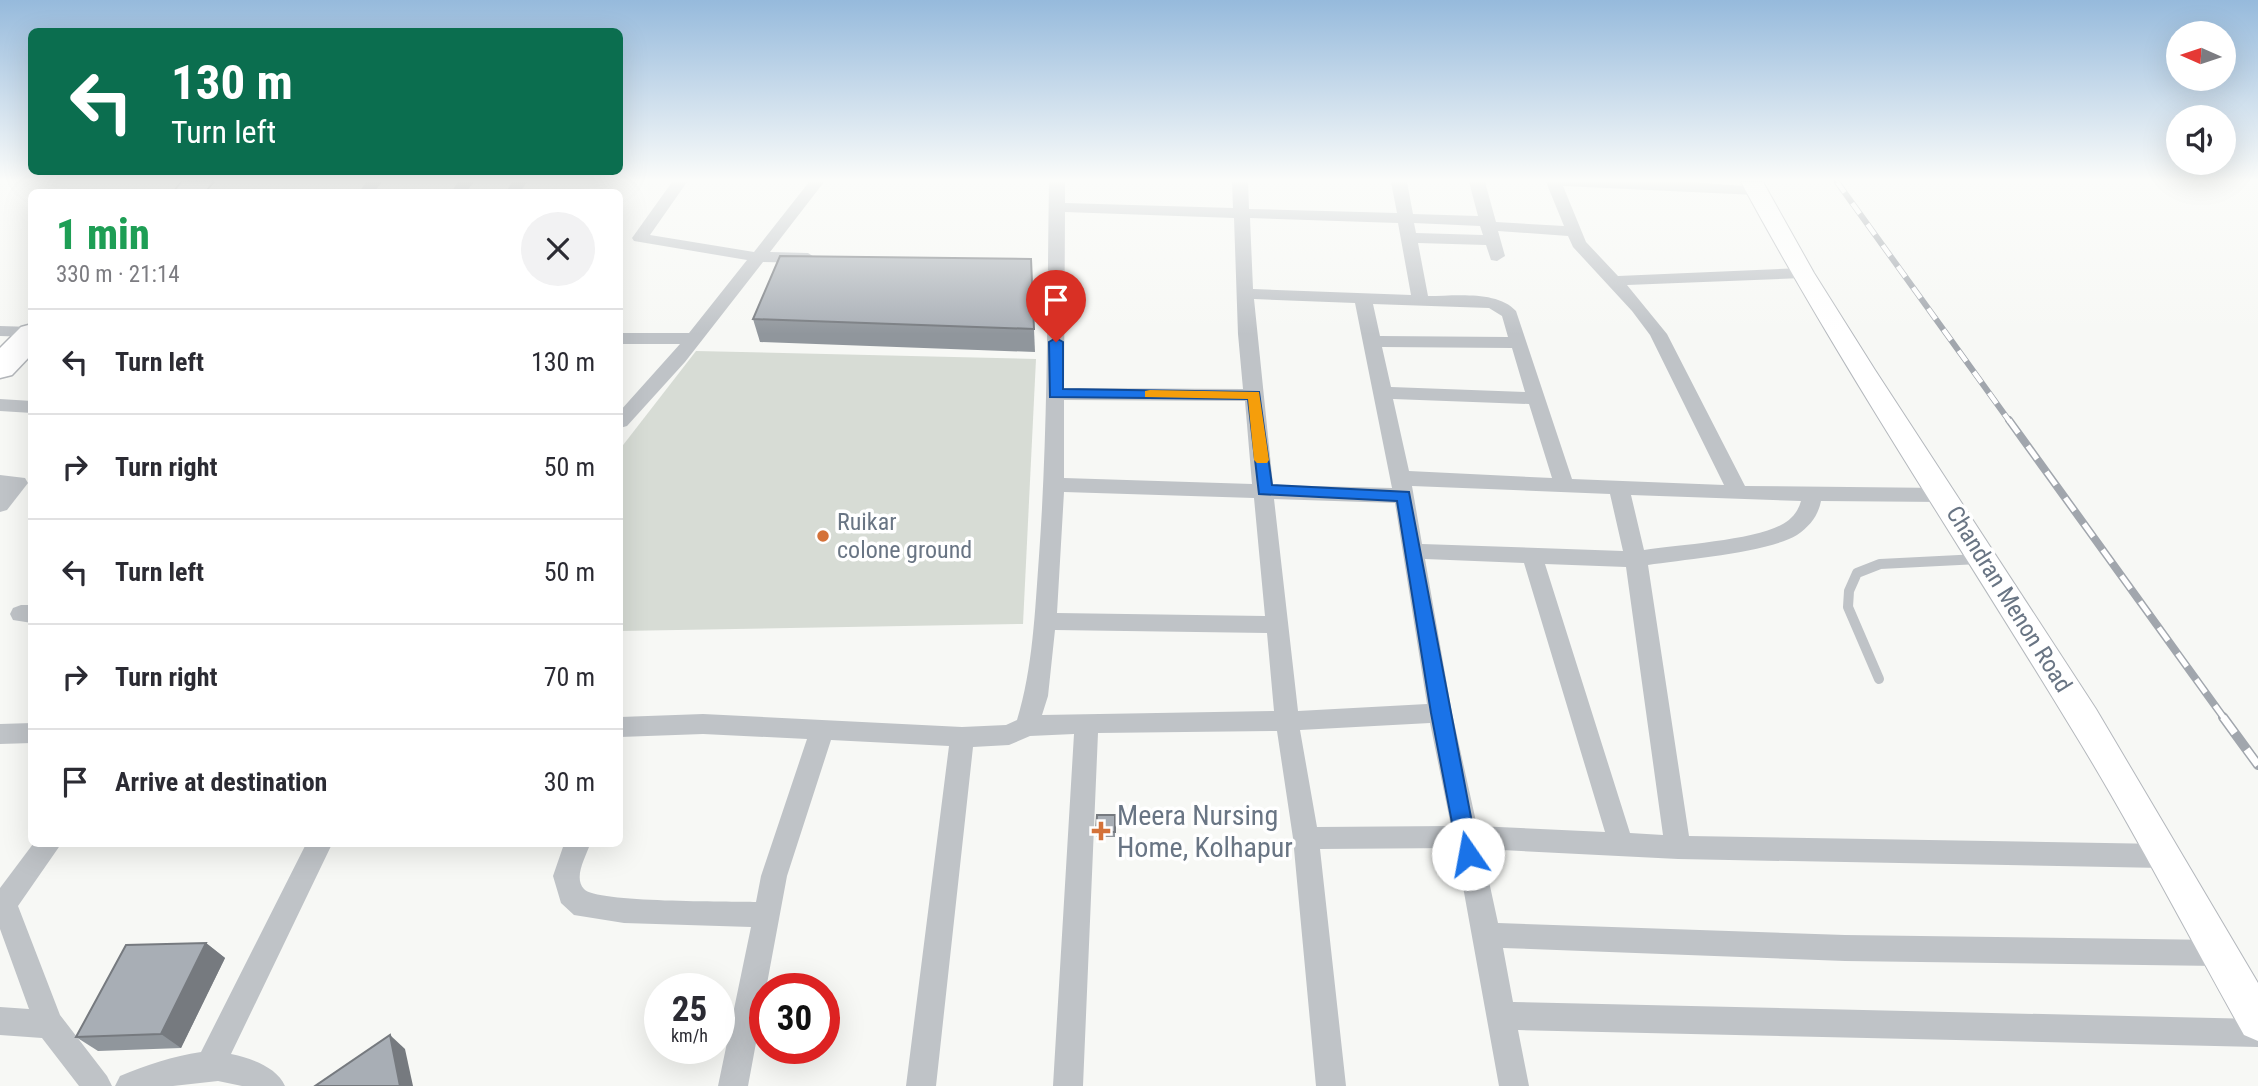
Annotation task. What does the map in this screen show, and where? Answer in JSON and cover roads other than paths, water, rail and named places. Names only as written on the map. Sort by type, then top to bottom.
[{"type":"highway","points":[[0,367],[28,337]]},
{"type":"highway","points":[[0,385],[28,356]]},
{"type":"street","points":[[639,238],[643,233]]},
{"type":"street","points":[[628,403],[693,339],[776,233]]},
{"type":"street","points":[[1027,726],[1036,696],[1045,621],[1054,485],[1055,394],[1049,260],[1053,233]]},
{"type":"street","points":[[1243,233],[1254,395],[1287,721],[1306,838],[1331,1086]]},
{"type":"street","points":[[1409,233],[1420,299]]},
{"type":"street","points":[[1474,233],[1491,236]]},
{"type":"street","points":[[1410,238],[1545,233]]},
{"type":"street","points":[[1573,233],[1590,258],[1638,307],[1658,334],[1738,493]]},
{"type":"street","name":"Chandran Menon Road","points":[[1780,233],[1802,273],[2084,719],[2258,1021]]},
{"type":"street","points":[[623,235],[756,257],[823,258]]},
{"type":"street","points":[[1612,281],[1802,273]]},
{"type":"street","points":[[1245,294],[1420,299],[1499,305],[1510,315],[1564,485]]},
{"type":"street","points":[[1363,298],[1402,487],[1440,713],[1486,934],[1514,1086]]},
{"type":"street","points":[[0,331],[28,333]]},
{"type":"street","points":[[623,338],[693,339]]},
{"type":"street","points":[[1372,341],[1519,343]]},
{"type":"street","points":[[1382,393],[1536,398]]},
{"type":"street","points":[[1055,394],[1254,395]]},
{"type":"street","points":[[0,405],[28,407]]},
{"type":"street","points":[[0,505],[17,483]]},
{"type":"street","points":[[1054,485],[1265,490],[1564,485],[1738,493],[1943,495]]},
{"type":"street","points":[[1619,489],[1636,559],[1678,847]]},
{"type":"street","points":[[1413,551],[1636,559],[1765,539],[1789,530],[1808,514],[1813,494]]},
{"type":"street","points":[[1532,555],[1621,844]]},
{"type":"street","points":[[1045,621],[1279,625]]},
{"type":"street","points":[[623,727],[703,724],[962,737],[1009,735],[1027,726],[1287,721],[1440,713]]},
{"type":"street","points":[[1068,1086],[1087,723]]},
{"type":"street","points":[[733,1086],[774,876],[822,731]]},
{"type":"street","points":[[0,734],[28,733]]},
{"type":"street","points":[[921,1086],[962,737]]},
{"type":"street","points":[[1306,838],[1465,837],[1678,847],[2163,856]]},
{"type":"street","points":[[46,847],[2,903],[49,1024],[97,1086]]},
{"type":"street","points":[[210,1065],[318,847]]},
{"type":"street","points":[[576,847],[566,876],[570,894],[583,906],[624,911],[768,915]]},
{"type":"street","points":[[1486,934],[1845,948],[2218,953]]},
{"type":"street","points":[[1501,1016],[2258,1033]]},
{"type":"street","points":[[0,1021],[49,1024]]},
{"type":"street","points":[[131,1086],[177,1070],[210,1065],[250,1072],[270,1086]]},
{"type":"lane","points":[[1879,679],[1847,607],[1849,591],[1857,573],[1880,564],[1983,559]]},
{"type":"railway","points":[[1874,233],[2010,422]]},
{"type":"railway","points":[[2009,420],[2224,718]]},
{"type":"railway","points":[[2223,717],[2258,765]]},
{"type":"place","name":"Ruikar colone ground","points":[[823,536]]},
{"type":"place","name":"Meera Nursing Home, Kolhapur","points":[[1101,831]]}]
